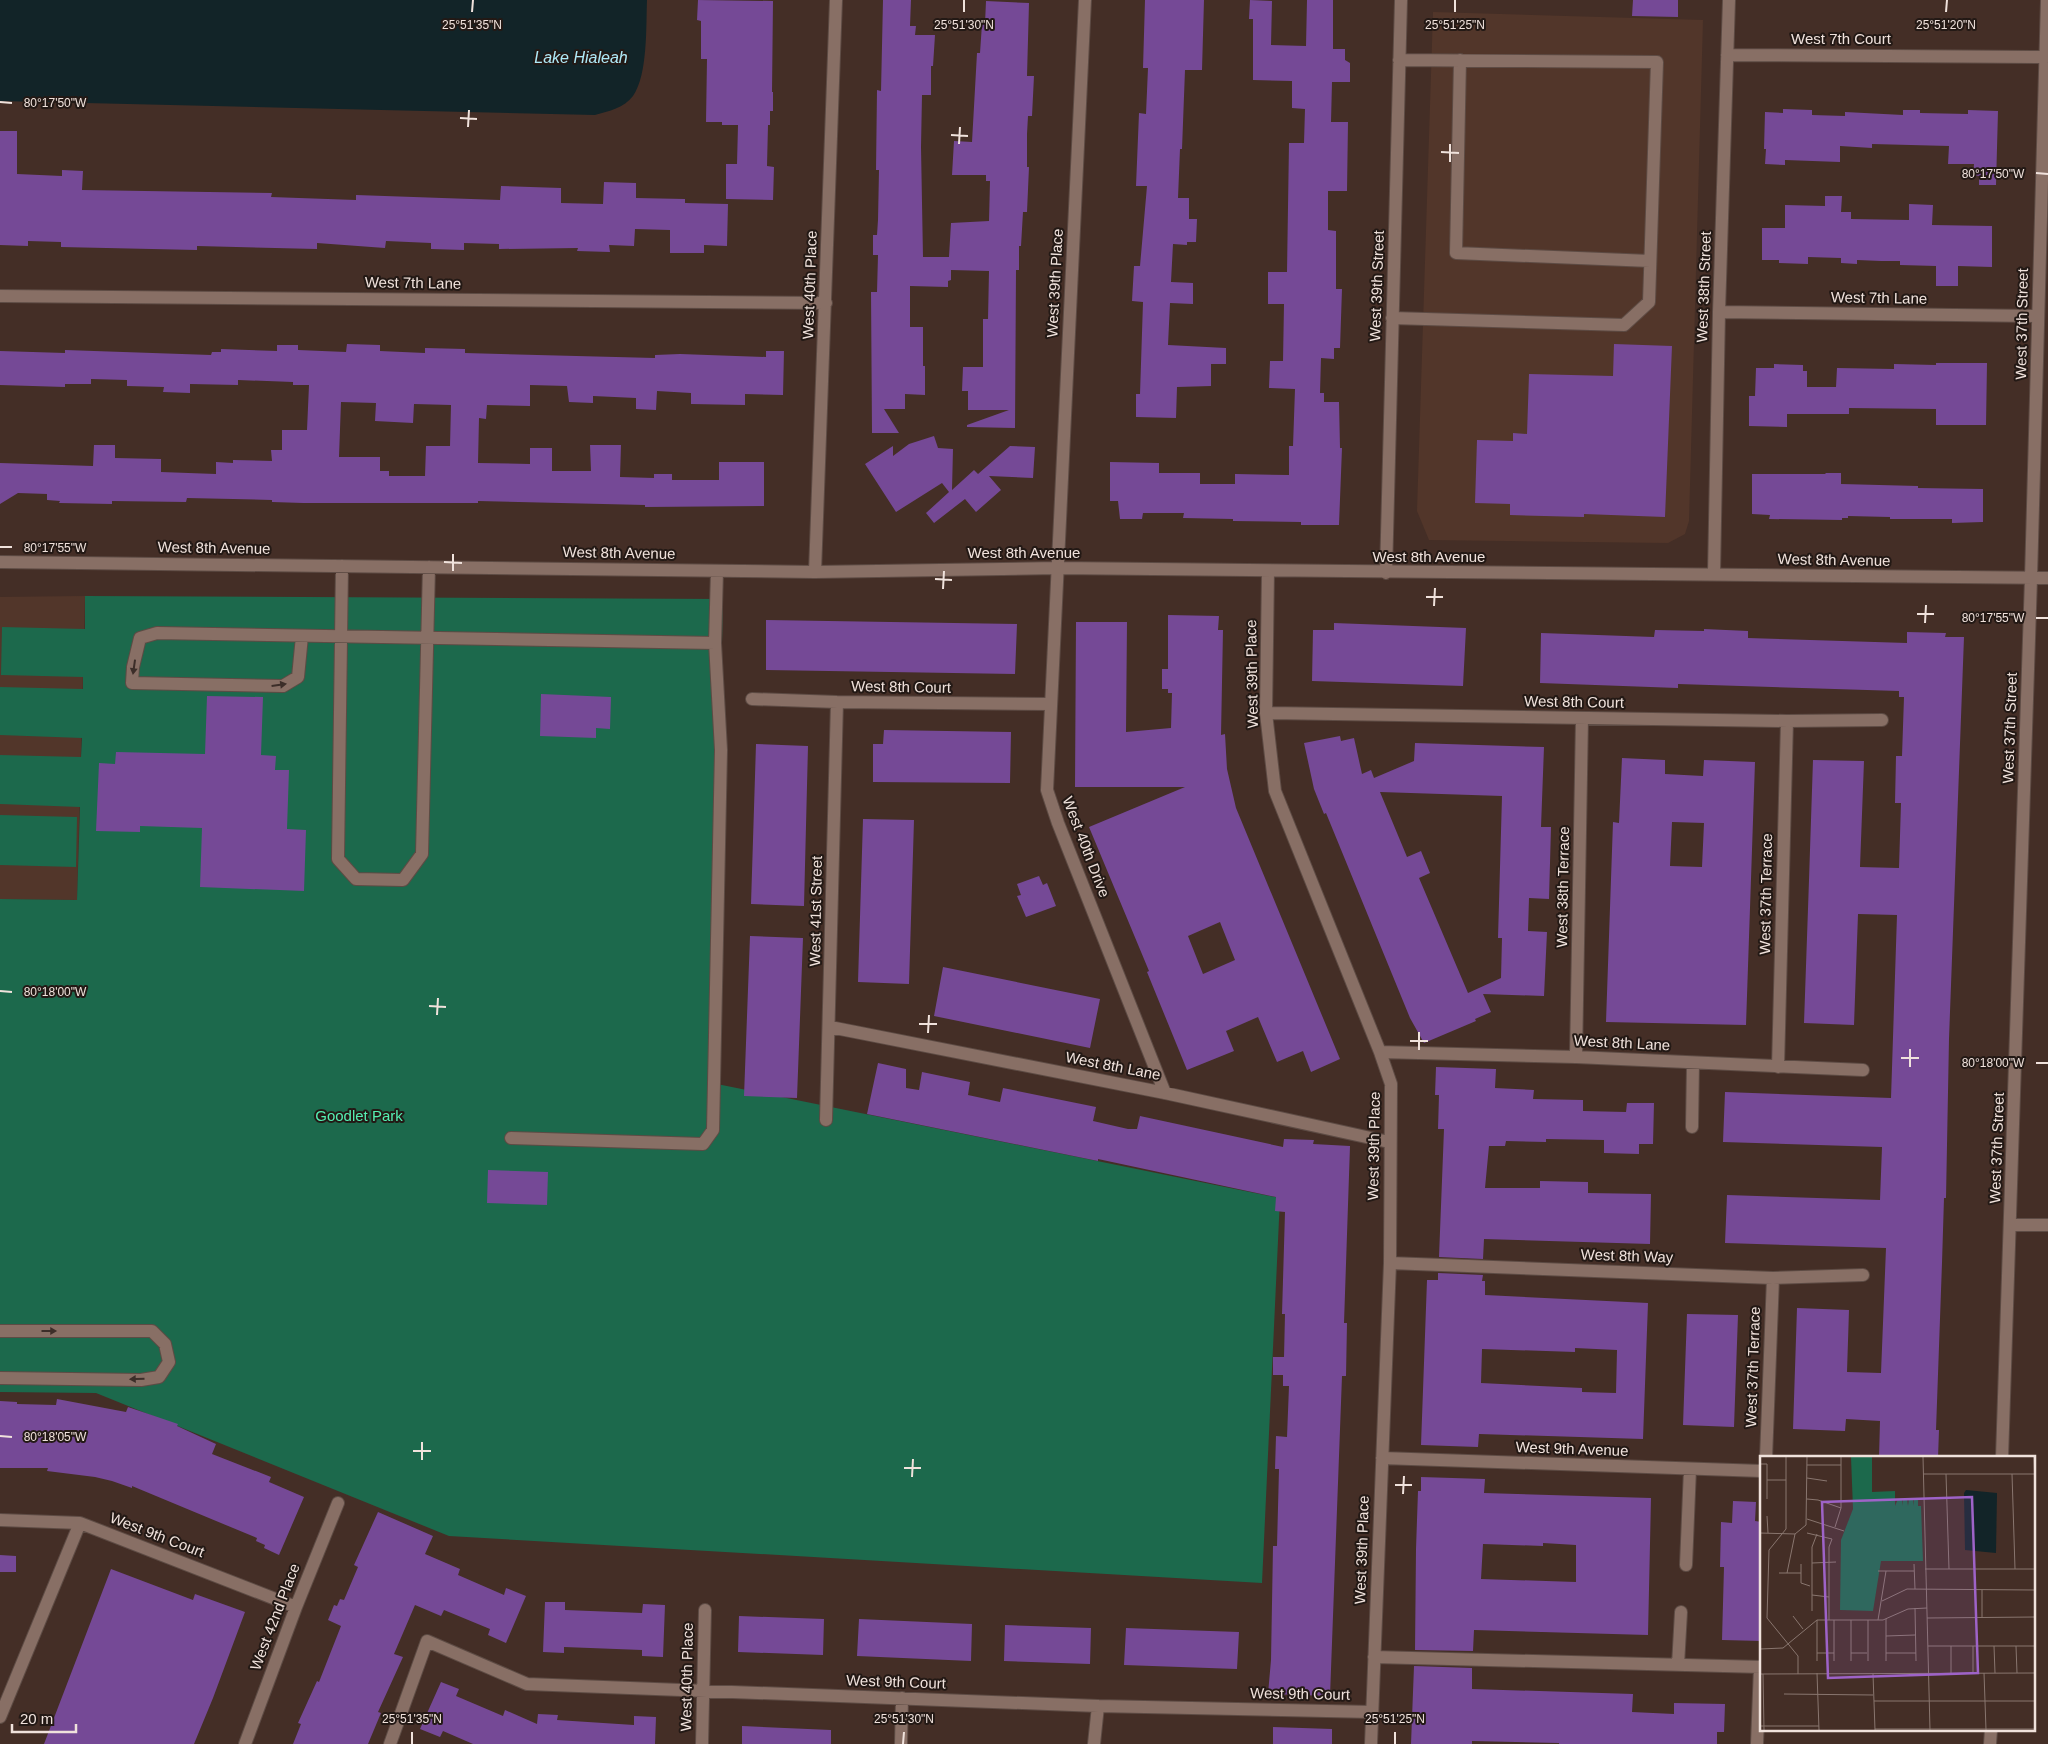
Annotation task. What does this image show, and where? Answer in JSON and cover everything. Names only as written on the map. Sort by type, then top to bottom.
[{"type":"street","name":"West 40th Place","points":[[815,572],[836,0]]},
{"type":"street","name":"West 39th Place","points":[[1057,568],[1085,0]]},
{"type":"street","name":"West 39th Street","points":[[1386,573],[1401,0]]},
{"type":"street","name":"West 38th Street","points":[[1714,574],[1719,312],[1729,0]]},
{"type":"street","name":"West 37th Street","points":[[2002,1456],[2031,578],[2047,0]]},
{"type":"street","name":"West 7th Court","points":[[1727,55],[2045,57]]},
{"type":"street","points":[[1392,318],[1624,325],[1648,302],[1657,62],[1399,60]]},
{"type":"street","points":[[1460,60],[1456,253],[1650,261]]},
{"type":"street","name":"West 7th Lane","points":[[0,296],[826,304]]},
{"type":"street","name":"West 7th Lane","points":[[1719,312],[2038,316]]},
{"type":"street","name":"West 8th Avenue","points":[[0,562],[815,572],[1057,568],[1386,573],[2048,578]]},
{"type":"street","points":[[342,566],[338,859],[356,879],[403,880],[422,854],[429,567]]},
{"type":"street","name":"West 40th Drive","points":[[1057,568],[1047,790],[1058,823],[1165,1093]]},
{"type":"street","points":[[511,1138],[703,1144],[713,1130],[721,750],[715,644],[717,571]]},
{"type":"street","name":"West 39th Place","points":[[1268,571],[1266,713],[1276,791],[1380,1052],[1390,1084],[1390,1263],[1371,1744]]},
{"type":"street","points":[[302,636],[298,677],[283,686],[132,683],[133,667],[140,638],[158,633],[715,644]]},
{"type":"street","name":"West 8th Court","points":[[752,699],[837,702],[1050,704]]},
{"type":"street","name":"West 41st Street","points":[[826,1120],[830,1026],[837,702]]},
{"type":"street","name":"West 8th Court","points":[[1266,713],[1787,721],[1882,720]]},
{"type":"street","name":"West 38th Terrace","points":[[1576,1057],[1582,718]]},
{"type":"street","name":"West 37th Terrace","points":[[1778,1067],[1787,721]]},
{"type":"street","name":"West 8th Lane","points":[[830,1026],[1165,1093],[1389,1142]]},
{"type":"street","name":"West 8th Lane","points":[[1380,1052],[1576,1057],[1863,1070]]},
{"type":"street","points":[[1692,1127],[1693,1063]]},
{"type":"street","points":[[2011,1225],[2048,1225]]},
{"type":"street","name":"West 8th Way","points":[[1390,1263],[1773,1278],[1863,1275]]},
{"type":"street","name":"West 37th Terrace","points":[[1766,1456],[1773,1278]]},
{"type":"street","points":[[0,1331],[152,1331],[165,1344],[169,1362],[160,1377],[141,1380],[0,1378]]},
{"type":"street","name":"West 9th Avenue","points":[[1382,1458],[1760,1472]]},
{"type":"street","points":[[1686,1564],[1690,1469]]},
{"type":"street","name":"West 42nd Place","points":[[245,1744],[296,1607],[338,1503]]},
{"type":"street","name":"West 9th Court","points":[[0,1520],[80,1522],[296,1607]]},
{"type":"street","points":[[0,1717],[80,1522]]},
{"type":"street","name":"West 40th Place","points":[[702,1744],[705,1610]]},
{"type":"street","points":[[1678,1665],[1681,1612]]},
{"type":"street","name":"West 9th Court","points":[[390,1744],[427,1641],[527,1684],[1098,1706],[1372,1712]]},
{"type":"street","points":[[1374,1657],[1760,1667]]},
{"type":"street","points":[[1757,1744],[1760,1686]]},
{"type":"street","points":[[900,1744],[902,1698]]},
{"type":"street","points":[[1094,1744],[1098,1706]]},
{"type":"shaded area","points":[[1433,12],[1703,20],[1689,521],[1685,534],[1668,543],[1429,540],[1417,511]]},
{"type":"shaded area","points":[[85,596],[77,900],[0,899],[0,597]]},
{"type":"green space","name":"Goodlet Park","points":[[85,596],[723,599],[712,1083],[1280,1198],[1262,1583],[449,1536],[96,1393],[0,1392],[0,899],[77,900],[80,807],[0,804],[0,755],[81,757],[82,738],[0,735],[0,687],[83,689],[83,677],[1,675],[2,627],[85,629]]},
{"type":"green space","points":[[0,815],[77,817],[76,867],[0,865]]},
{"type":"water","name":"Lake Hialeah","points":[[0,0],[647,0],[644,63],[638,87],[633,96],[621,106],[595,115],[0,101]]},
{"type":"building","points":[[698,0],[773,1],[773,111],[770,111],[770,125],[768,125],[767,166],[774,167],[773,200],[726,199],[726,164],[737,164],[738,125],[706,122],[707,59],[701,59],[701,21],[697,20]]},
{"type":"building","points":[[883,0],[911,0],[910,26],[916,26],[915,35],[935,35],[933,66],[931,66],[931,95],[922,95],[923,257],[949,257],[951,223],[989,221],[990,181],[986,181],[986,175],[952,175],[954,141],[972,142],[977,53],[980,53],[982,24],[985,24],[986,1],[1029,3],[1027,76],[1034,76],[1032,116],[1028,116],[1027,134],[1027,167],[1029,167],[1027,212],[1023,212],[1021,246],[1019,246],[1019,270],[1016,270],[1015,428],[967,427],[967,425],[1009,410],[968,410],[968,391],[962,391],[963,367],[983,367],[983,319],[988,319],[989,271],[951,270],[951,280],[948,281],[948,287],[910,286],[910,327],[923,327],[925,395],[905,394],[905,409],[884,409],[899,433],[872,433],[871,292],[877,292],[878,255],[873,255],[873,235],[877,235],[878,220],[879,170],[876,170],[877,90],[881,91]]},
{"type":"building","points":[[1145,0],[1204,0],[1202,70],[1185,70],[1178,198],[1189,198],[1189,219],[1197,219],[1196,242],[1187,242],[1187,245],[1173,244],[1171,282],[1193,283],[1193,304],[1170,303],[1168,345],[1226,348],[1226,364],[1211,364],[1211,386],[1177,387],[1176,418],[1136,417],[1136,394],[1140,394],[1143,302],[1132,301],[1134,266],[1140,266],[1147,186],[1136,186],[1139,113],[1146,114],[1148,68],[1143,68]]},
{"type":"building","points":[[1250,0],[1272,1],[1271,45],[1306,46],[1307,0],[1333,0],[1333,49],[1345,49],[1345,60],[1350,63],[1350,82],[1332,82],[1331,122],[1348,122],[1347,191],[1328,191],[1328,230],[1336,231],[1336,289],[1342,289],[1340,348],[1334,348],[1334,359],[1321,358],[1320,393],[1324,393],[1324,402],[1339,402],[1340,448],[1342,448],[1339,525],[1301,525],[1301,522],[1183,518],[1184,513],[1143,513],[1142,519],[1120,519],[1118,501],[1110,501],[1110,462],[1159,463],[1159,473],[1200,473],[1200,484],[1235,484],[1235,474],[1289,475],[1289,446],[1293,446],[1295,389],[1269,388],[1270,361],[1283,361],[1284,304],[1268,304],[1268,272],[1287,272],[1289,143],[1304,143],[1305,109],[1292,108],[1292,81],[1253,80],[1253,19],[1249,19]]},
{"type":"building","points":[[1633,0],[1678,0],[1678,17],[1632,16]]},
{"type":"building","points":[[1783,109],[1812,110],[1812,115],[1845,116],[1845,112],[1903,115],[1903,110],[1920,110],[1920,113],[1968,114],[1968,110],[1998,111],[1996,185],[1979,185],[1979,176],[1973,175],[1974,164],[1948,164],[1949,146],[1872,144],[1872,148],[1840,146],[1840,162],[1785,160],[1785,165],[1765,164],[1765,112],[1783,113]]},
{"type":"building","points":[[0,131],[17,131],[17,174],[62,176],[62,170],[83,171],[82,190],[272,193],[271,197],[356,200],[356,195],[500,200],[501,186],[561,188],[561,203],[603,204],[604,182],[636,183],[636,198],[685,199],[685,203],[728,204],[727,246],[704,245],[704,253],[670,253],[670,230],[635,229],[634,246],[609,245],[610,252],[577,251],[578,248],[499,249],[499,244],[464,243],[464,250],[431,249],[431,243],[386,241],[385,248],[317,243],[317,249],[197,246],[197,250],[61,247],[61,242],[28,241],[28,246],[0,245]]},
{"type":"building","points":[[1825,196],[1842,196],[1841,212],[1851,212],[1851,219],[1909,220],[1909,204],[1933,205],[1932,225],[1992,226],[1992,267],[1958,266],[1958,286],[1936,286],[1936,266],[1900,265],[1900,261],[1857,260],[1857,264],[1841,263],[1841,258],[1808,257],[1808,264],[1779,263],[1779,260],[1762,260],[1762,228],[1785,228],[1785,205],[1825,206]]},
{"type":"building","points":[[347,344],[380,345],[380,351],[425,353],[425,348],[465,349],[465,353],[655,358],[655,355],[680,354],[766,357],[766,351],[784,351],[783,395],[745,394],[745,405],[691,404],[691,393],[657,391],[656,410],[636,409],[636,398],[593,396],[593,403],[569,402],[567,386],[530,385],[530,406],[487,405],[486,419],[479,418],[478,463],[530,464],[530,448],[552,448],[552,471],[591,471],[590,445],[621,445],[620,477],[654,478],[654,474],[672,474],[672,480],[719,480],[719,462],[764,462],[764,506],[645,507],[645,505],[478,501],[478,503],[303,503],[272,502],[272,500],[187,498],[186,502],[112,501],[112,504],[59,503],[60,501],[47,500],[47,494],[18,493],[0,504],[0,463],[93,466],[94,445],[115,445],[115,458],[161,459],[161,472],[216,474],[216,462],[233,463],[233,460],[272,461],[271,450],[282,450],[282,430],[307,430],[309,385],[293,385],[293,382],[238,380],[238,385],[190,384],[190,393],[163,392],[164,387],[127,386],[127,380],[91,379],[91,384],[65,384],[65,387],[0,385],[0,351],[65,353],[65,350],[211,355],[212,352],[221,352],[221,349],[277,351],[277,345],[298,345],[298,350],[346,352]],"holes":[[[341,402],[376,403],[375,421],[413,423],[414,404],[451,405],[450,446],[426,446],[425,476],[389,476],[389,471],[380,471],[380,457],[339,457]]]},
{"type":"building","points":[[1614,344],[1672,346],[1665,517],[1584,514],[1584,517],[1510,515],[1510,504],[1475,503],[1477,440],[1513,441],[1513,433],[1527,434],[1529,374],[1613,376]]},
{"type":"building","points":[[1936,363],[1987,363],[1986,425],[1936,425],[1936,409],[1849,408],[1849,414],[1787,414],[1787,427],[1749,426],[1749,396],[1755,396],[1756,368],[1774,368],[1774,364],[1803,365],[1803,371],[1807,371],[1807,387],[1836,387],[1837,368],[1894,369],[1894,364],[1936,365]]},
{"type":"building","points":[[934,436],[938,448],[953,449],[952,490],[974,470],[978,474],[1010,446],[1035,447],[1033,478],[989,476],[1001,490],[976,512],[965,499],[934,523],[926,513],[949,492],[942,483],[896,512],[865,464],[893,446],[893,456],[909,444]]},
{"type":"building","points":[[1841,473],[1841,484],[1983,489],[1983,522],[1952,523],[1952,519],[1890,519],[1890,517],[1848,516],[1848,518],[1842,518],[1842,520],[1769,519],[1770,515],[1752,514],[1752,474]]},
{"type":"building","points":[[1168,615],[1219,616],[1218,630],[1223,630],[1221,735],[1225,734],[1227,769],[1236,808],[1340,1059],[1311,1072],[1303,1051],[1277,1062],[1258,1017],[1226,1031],[1234,1051],[1187,1070],[1147,972],[1149,971],[1089,827],[1185,787],[1075,787],[1076,622],[1127,622],[1126,732],[1171,728],[1172,693],[1168,693],[1168,689],[1162,689],[1162,669],[1168,669]],"holes":[[[1220,922],[1235,960],[1203,974],[1188,936]]]},
{"type":"building","points":[[766,620],[1017,624],[1015,674],[766,670]]},
{"type":"building","points":[[1334,623],[1466,628],[1463,686],[1312,681],[1313,630],[1334,630]]},
{"type":"building","points":[[1704,629],[1748,631],[1748,638],[1907,643],[1907,632],[1946,633],[1945,637],[1964,637],[1949,1039],[1946,1198],[1944,1198],[1936,1430],[1939,1430],[1938,1456],[1879,1456],[1880,1421],[1846,1419],[1845,1431],[1793,1429],[1797,1308],[1849,1310],[1847,1372],[1881,1373],[1886,1248],[1725,1243],[1727,1195],[1880,1200],[1882,1147],[1723,1142],[1725,1092],[1891,1098],[1897,915],[1858,914],[1854,1025],[1804,1023],[1813,760],[1864,761],[1860,867],[1899,868],[1901,803],[1895,803],[1896,756],[1902,756],[1904,697],[1899,697],[1899,691],[1678,684],[1678,688],[1540,683],[1541,633],[1654,637],[1655,630],[1704,631]]},
{"type":"building","points":[[541,694],[611,697],[610,729],[596,728],[596,738],[540,736]]},
{"type":"building","points":[[207,696],[263,697],[261,755],[276,756],[275,770],[289,770],[287,829],[306,830],[304,891],[200,887],[202,828],[140,826],[140,832],[96,831],[99,763],[115,764],[116,752],[205,754]]},
{"type":"building","points":[[884,730],[1011,732],[1010,783],[873,782],[873,744],[883,744]]},
{"type":"building","points":[[1340,736],[1341,741],[1354,738],[1362,774],[1371,770],[1374,778],[1414,761],[1415,743],[1544,747],[1541,827],[1551,827],[1549,899],[1529,898],[1528,931],[1547,932],[1544,996],[1483,994],[1491,1012],[1475,1019],[1476,1021],[1424,1043],[1410,1018],[1326,813],[1324,814],[1314,789],[1304,743]],"holes":[[[1380,792],[1502,796],[1498,938],[1502,938],[1501,978],[1468,993],[1419,878],[1430,873],[1421,851],[1407,857]]]},
{"type":"building","points":[[756,744],[808,746],[804,906],[751,904]]},
{"type":"building","points":[[1622,758],[1665,760],[1665,774],[1703,776],[1704,760],[1755,762],[1746,1025],[1606,1022],[1613,822],[1619,823]],"holes":[[[1672,822],[1704,823],[1702,867],[1670,866]]]},
{"type":"building","points":[[863,819],[914,820],[909,984],[858,982]]},
{"type":"building","points":[[1039,876],[1043,885],[1047,883],[1056,906],[1026,917],[1017,896],[1021,895],[1017,884]]},
{"type":"building","points":[[750,936],[803,938],[797,1098],[744,1096]]},
{"type":"building","points":[[943,967],[1100,999],[1090,1048],[934,1016]]},
{"type":"building","points":[[878,1063],[906,1069],[906,1088],[919,1090],[922,1072],[970,1082],[968,1095],[1000,1102],[1003,1088],[1096,1107],[1093,1121],[1128,1129],[1137,1129],[1140,1116],[1283,1147],[1284,1139],[1314,1140],[1313,1144],[1350,1146],[1344,1323],[1347,1323],[1346,1376],[1342,1376],[1330,1696],[1268,1694],[1271,1660],[1273,1546],[1277,1546],[1279,1469],[1275,1469],[1276,1436],[1287,1437],[1289,1386],[1283,1386],[1283,1375],[1273,1375],[1273,1357],[1284,1357],[1285,1314],[1282,1314],[1285,1212],[1275,1211],[1276,1197],[1098,1159],[1098,1161],[867,1114]]},
{"type":"building","points":[[1436,1067],[1496,1069],[1495,1088],[1534,1090],[1533,1099],[1583,1100],[1583,1111],[1626,1112],[1627,1103],[1654,1103],[1653,1144],[1639,1144],[1639,1154],[1604,1153],[1604,1140],[1546,1139],[1546,1142],[1506,1141],[1505,1146],[1489,1146],[1485,1188],[1540,1188],[1540,1181],[1588,1182],[1588,1193],[1651,1194],[1650,1244],[1484,1239],[1483,1259],[1439,1257],[1444,1129],[1438,1129],[1439,1095],[1435,1095]]},
{"type":"building","points":[[488,1170],[548,1172],[547,1205],[487,1203]]},
{"type":"building","points":[[1438,1273],[1483,1275],[1482,1281],[1485,1281],[1485,1295],[1648,1303],[1643,1439],[1479,1434],[1478,1447],[1421,1445],[1427,1280],[1438,1280]],"holes":[[[1575,1348],[1617,1350],[1616,1393],[1582,1392],[1582,1388],[1481,1383],[1482,1349],[1575,1352]]]},
{"type":"building","points":[[1687,1314],[1738,1315],[1734,1427],[1683,1425]]},
{"type":"building","points":[[57,1399],[126,1412],[128,1407],[178,1424],[177,1426],[216,1444],[212,1454],[271,1477],[269,1482],[304,1497],[279,1555],[264,1548],[265,1545],[256,1541],[257,1538],[132,1486],[132,1488],[95,1477],[47,1471],[48,1468],[0,1468],[0,1401],[17,1402],[17,1404],[56,1405]]},
{"type":"building","points":[[1421,1477],[1485,1479],[1484,1493],[1651,1498],[1648,1635],[1474,1630],[1473,1651],[1415,1650],[1418,1491],[1421,1491]],"holes":[[[1543,1543],[1576,1545],[1576,1582],[1481,1579],[1483,1544],[1543,1546]]]},
{"type":"building","points":[[1733,1501],[1756,1502],[1755,1521],[1760,1522],[1760,1641],[1722,1640],[1724,1567],[1720,1567],[1721,1522],[1732,1523]]},
{"type":"building","points":[[378,1512],[433,1536],[425,1554],[460,1569],[458,1575],[504,1595],[506,1588],[526,1596],[506,1643],[488,1635],[490,1629],[444,1610],[441,1616],[415,1605],[394,1654],[403,1657],[378,1712],[381,1713],[368,1744],[293,1744],[301,1724],[298,1723],[317,1681],[319,1682],[341,1626],[328,1620],[334,1605],[337,1606],[340,1599],[344,1600],[358,1567],[354,1565]]},
{"type":"building","points":[[0,1555],[16,1556],[16,1572],[0,1572]]},
{"type":"building","points":[[111,1569],[193,1600],[195,1594],[245,1612],[194,1744],[44,1744]]},
{"type":"building","points":[[545,1602],[565,1602],[565,1610],[642,1613],[643,1604],[665,1605],[663,1657],[642,1656],[642,1650],[564,1647],[564,1653],[543,1652]]},
{"type":"building","points":[[739,1616],[824,1619],[823,1655],[738,1652]]},
{"type":"building","points":[[859,1619],[972,1624],[971,1661],[857,1656]]},
{"type":"building","points":[[1005,1625],[1091,1628],[1090,1664],[1004,1661]]},
{"type":"building","points":[[1126,1628],[1239,1632],[1237,1669],[1124,1665]]},
{"type":"building","points":[[1414,1666],[1472,1668],[1472,1689],[1633,1694],[1632,1712],[1674,1714],[1674,1703],[1725,1704],[1724,1732],[1717,1732],[1717,1744],[1559,1744],[1472,1741],[1472,1744],[1411,1744]]},
{"type":"building","points":[[441,1682],[459,1689],[456,1696],[503,1716],[505,1710],[537,1724],[538,1714],[558,1715],[557,1720],[634,1725],[634,1716],[656,1717],[655,1744],[473,1744],[443,1731],[440,1737],[420,1729]]},
{"type":"building","points":[[742,1726],[831,1730],[831,1744],[742,1744]]},
{"type":"building","points":[[1273,1727],[1332,1729],[1332,1744],[1273,1744]]}]
